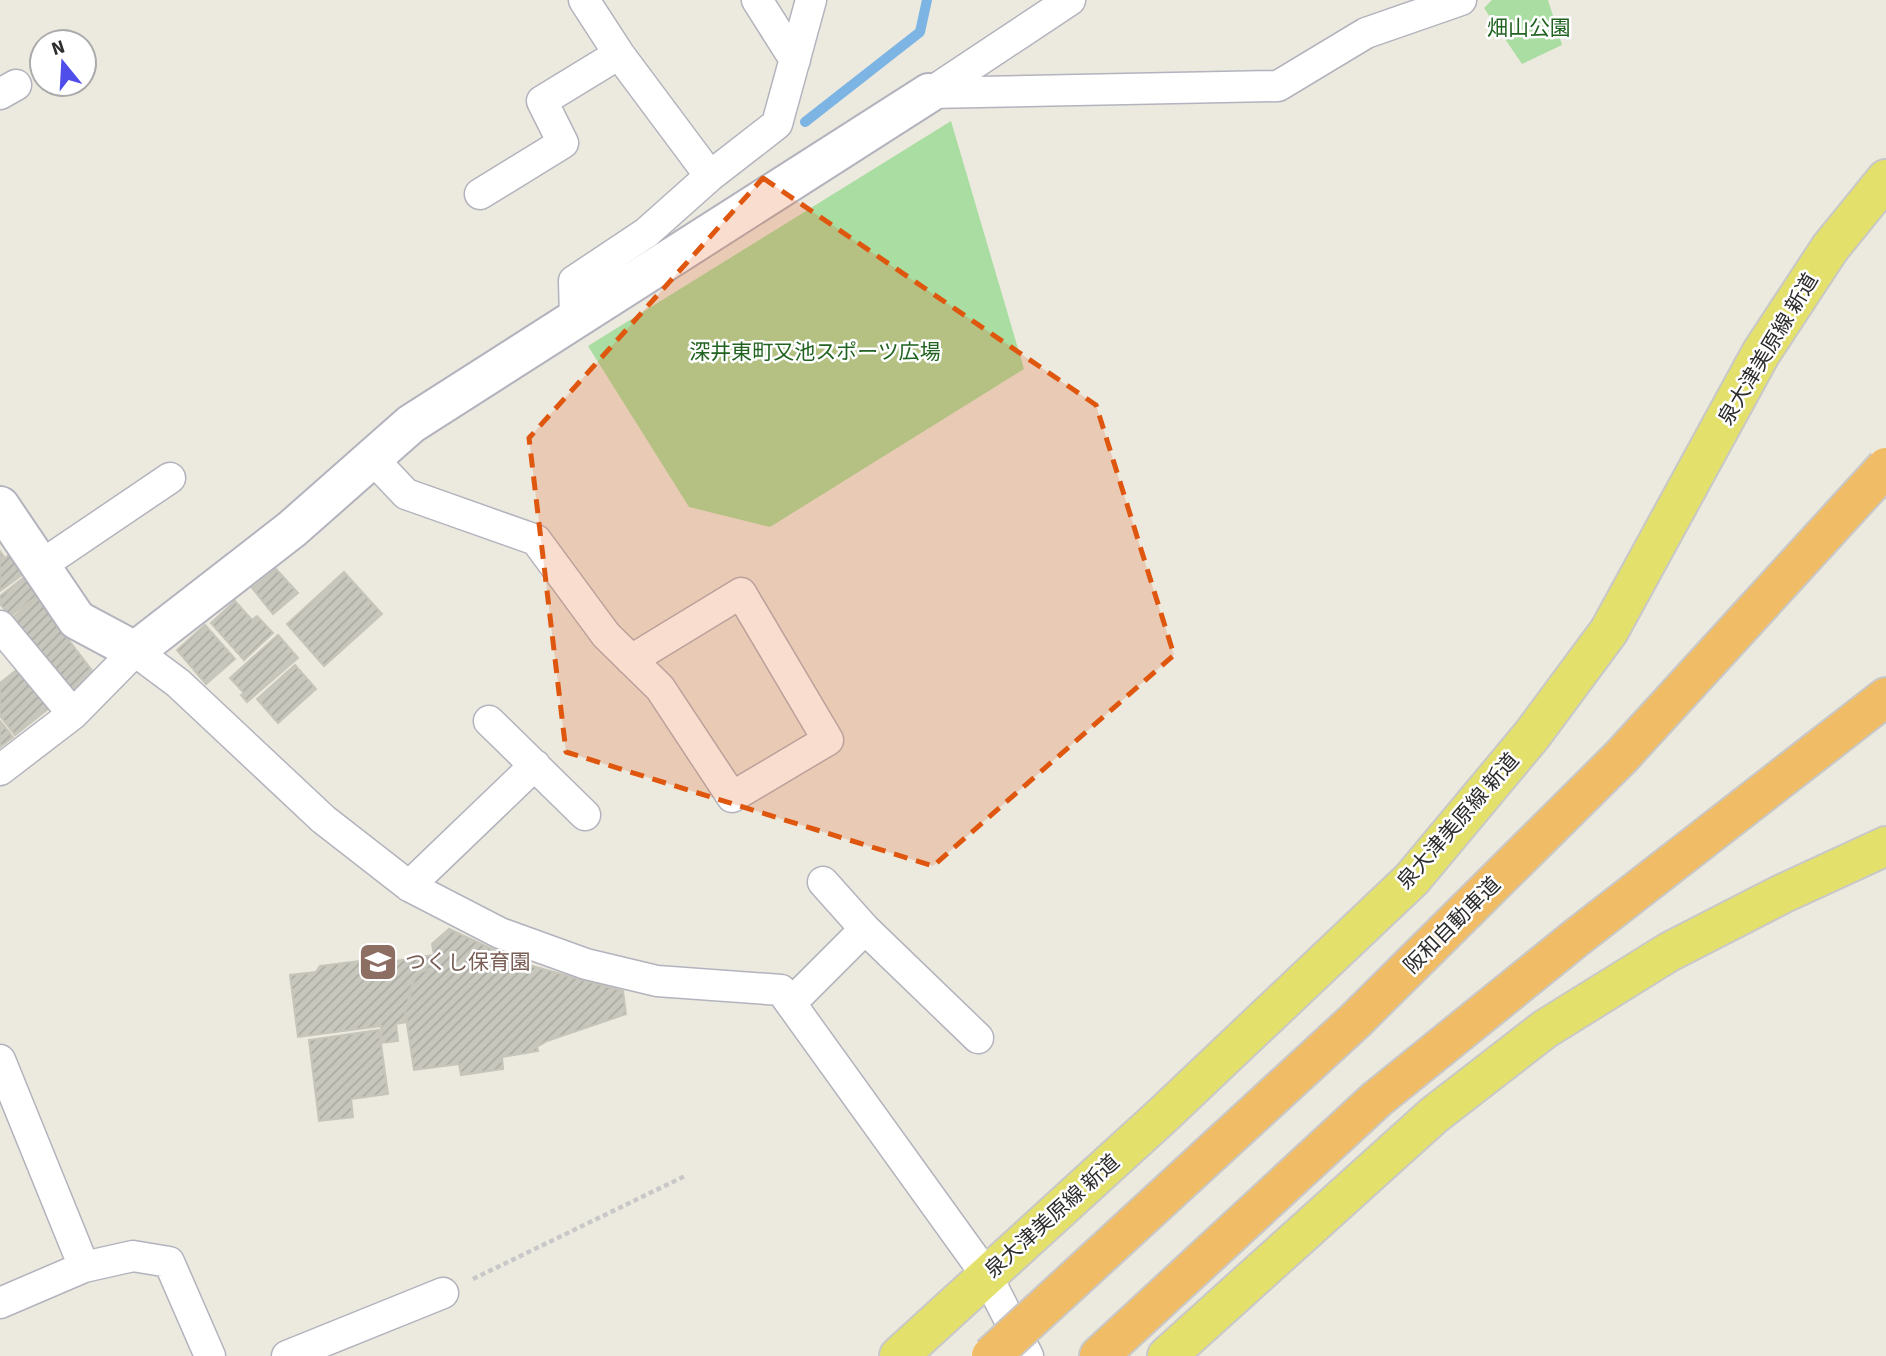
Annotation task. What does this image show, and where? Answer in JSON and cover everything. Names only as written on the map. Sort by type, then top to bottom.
[{"type":"highway","name":"阪和自動車道","points":[[990,1356],[1355,1021],[1602,777],[1886,467]]},
{"type":"highway","points":[[1098,1356],[1377,1099],[1576,938],[1886,697]]},
{"type":"main road","name":"泉大津美原線 新道","points":[[899,1356],[1163,1115],[1412,879],[1523,746],[1609,631],[1761,353],[1830,248],[1886,179]]},
{"type":"main road","points":[[1167,1356],[1434,1115],[1545,1028],[1669,951],[1886,846]]},
{"type":"street","points":[[584,0],[619,54],[710,176]]},
{"type":"street","points":[[757,0],[794,60]]},
{"type":"street","points":[[575,317],[574,281],[646,233],[710,176],[777,124],[811,0]]},
{"type":"street","points":[[0,771],[73,715],[135,651],[292,529],[411,424],[1070,0]]},
{"type":"street","points":[[929,93],[1278,86],[1366,33],[1461,0]]},
{"type":"street","points":[[480,194],[563,144],[542,101],[619,54]]},
{"type":"street","points":[[371,457],[406,494],[536,540],[606,635],[631,660],[660,688],[732,797],[828,740],[741,593],[631,660]]},
{"type":"street","points":[[40,566],[170,478]]},
{"type":"street","points":[[0,506],[77,620],[135,651],[178,683],[323,819],[409,886],[500,933],[586,964],[657,981],[781,990],[987,1276],[1028,1356]]},
{"type":"street","points":[[0,626],[73,715]]},
{"type":"street","points":[[489,721],[585,815]]},
{"type":"street","points":[[409,886],[535,765]]},
{"type":"street","points":[[823,882],[865,929],[978,1038]]},
{"type":"street","points":[[791,1003],[865,929]]},
{"type":"street","points":[[0,1060],[84,1268]]},
{"type":"street","points":[[0,1303],[84,1268],[133,1256],[169,1262],[211,1356]]},
{"type":"street","points":[[287,1356],[443,1293]]},
{"type":"path","points":[[443,1293],[685,1176]]},
{"type":"highlighted area","points":[[763,178],[1096,405],[1174,655],[933,866],[566,752],[529,438]]},
{"type":"green space","name":"畑山公園","points":[[1492,0],[1548,0],[1562,45],[1522,64],[1484,8]]},
{"type":"green space","name":"深井東町又池スポーツ広場","points":[[951,121],[1024,369],[770,527],[689,507],[588,346]]},
{"type":"building","points":[[0,551],[5,558],[9,555],[23,574],[0,591]]},
{"type":"building","points":[[276,569],[298,593],[273,614],[252,588]]},
{"type":"building","points":[[344,572],[382,614],[324,666],[287,624]]},
{"type":"building","points":[[26,576],[40,594],[10,616],[0,604],[0,596]]},
{"type":"building","points":[[39,596],[54,615],[51,617],[94,673],[72,691],[12,618]]},
{"type":"building","points":[[235,601],[252,620],[257,616],[273,633],[244,660],[211,623]]},
{"type":"building","points":[[205,625],[235,659],[206,684],[177,650]]},
{"type":"building","points":[[278,635],[298,658],[247,702],[241,695],[244,693],[230,678]]},
{"type":"building","points":[[295,665],[316,689],[278,723],[257,699]]},
{"type":"building","points":[[18,669],[49,708],[15,735],[0,716],[0,683]]},
{"type":"building","points":[[0,721],[13,737],[0,747]]},
{"type":"building","points":[[449,929],[525,964],[623,991],[626,1014],[547,1041],[537,1047],[538,1051],[502,1057],[503,1069],[461,1075],[459,1064],[414,1070],[405,1011],[409,1005],[408,994],[417,974],[436,966],[432,944]]},
{"type":"building","points":[[434,955],[436,966],[417,974],[412,983],[409,1005],[405,1011],[407,1022],[396,1024],[398,1041],[382,1043],[381,1026],[298,1037],[290,975],[316,972],[320,966],[360,961],[364,966]]},
{"type":"building","points":[[379,1030],[388,1094],[351,1099],[353,1117],[319,1121],[309,1040]]},
{"type":"waterway","points":[[805,122],[920,32],[927,0]]},
{"type":"place","name":"つくし保育園","points":[[378,962]]}]
